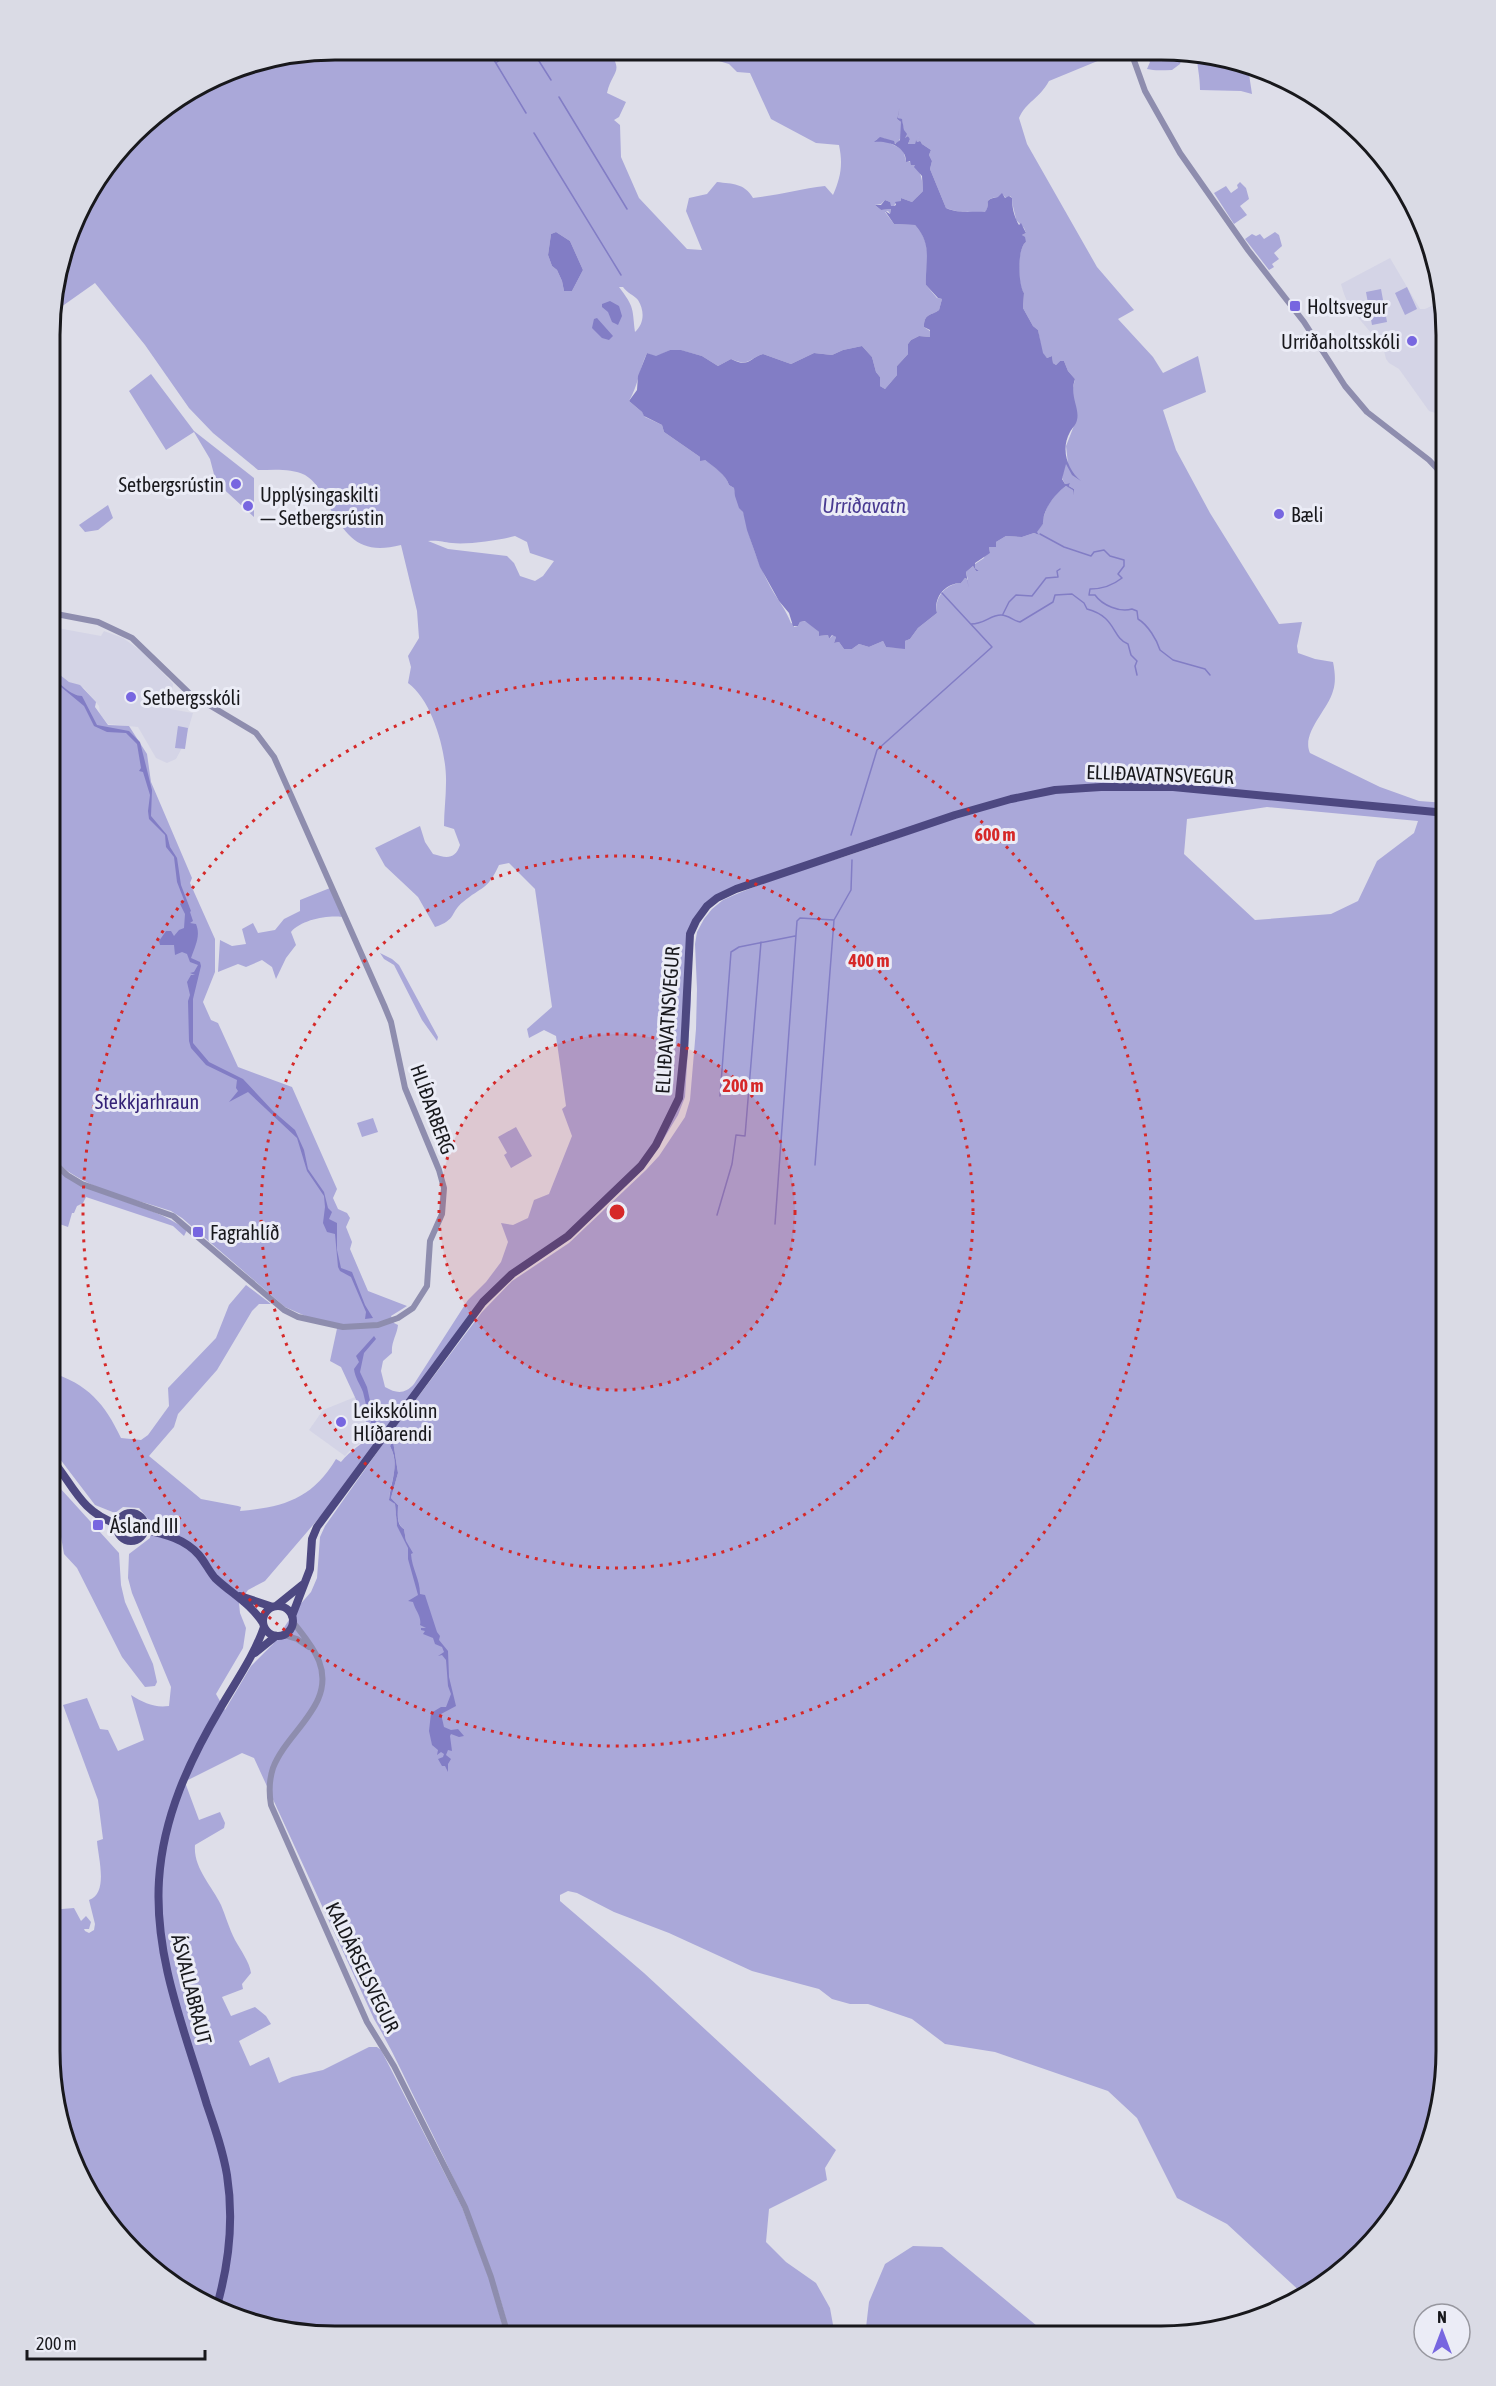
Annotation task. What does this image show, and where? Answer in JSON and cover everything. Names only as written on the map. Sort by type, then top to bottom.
[{"type":"main road","name":"ELLIÐAVATNSVEGUR","points":[[292,1619],[310,1569],[312,1539],[317,1527],[473,1314],[512,1274],[568,1236],[641,1166],[663,1132],[679,1098],[684,1051],[690,934],[703,910],[717,898],[736,889],[955,815],[1011,799],[1055,790],[1173,787],[1436,812]]},
{"type":"main road","points":[[60,1471],[88,1509],[100,1518],[117,1524]]},
{"type":"main road","points":[[133,1514],[142,1519],[145,1530],[138,1539],[128,1541],[119,1535],[117,1524],[123,1516],[133,1514]]},
{"type":"main road","points":[[145,1530],[169,1535],[187,1544],[216,1578],[238,1595],[270,1634],[280,1636],[291,1628],[292,1619],[284,1608],[238,1595]]},
{"type":"main road","points":[[263,1625],[265,1614],[284,1602],[305,1582]]},
{"type":"main road","name":"ÁSVALLABRAUT","points":[[218,2300],[228,2253],[230,2223],[228,2186],[220,2143],[185,2036],[165,1964],[159,1923],[159,1881],[166,1830],[183,1778],[210,1724],[251,1656],[263,1625]]},
{"type":"main road","name":"ÁSVALLABRAUT","points":[[251,1656],[280,1636]]},
{"type":"street","points":[[1134,60],[1145,91],[1180,153],[1248,250],[1304,322],[1345,386],[1367,412],[1436,467]]},
{"type":"street","name":"HLÍÐARBERG","points":[[60,615],[98,622],[130,637],[189,693],[256,733],[274,757],[384,1005],[391,1023],[405,1089],[439,1170],[444,1188],[443,1205],[442,1214],[430,1241],[427,1286],[412,1308],[398,1318],[378,1325],[343,1328],[309,1321],[284,1310],[173,1216],[82,1184],[60,1168]]},
{"type":"street","name":"KALDÁRSELSVEGUR","points":[[292,1619],[312,1649],[322,1671],[321,1691],[315,1708],[273,1768],[270,1787],[271,1805],[367,2022],[394,2066],[465,2207],[491,2277],[505,2326]]},
{"type":"street","points":[[280,1636],[297,1639],[312,1649]]},
{"type":"shaded area","name":"Urriðaholtsskóli","points":[[1390,258],[1420,309],[1434,305],[1436,413],[1429,411],[1399,369],[1386,359],[1383,347],[1350,308],[1341,284]]},
{"type":"shaded area","name":"Setbergsskóli","points":[[60,628],[101,636],[104,631],[123,638],[148,656],[173,684],[170,709],[193,713],[184,744],[176,759],[167,763],[156,758],[138,727],[108,724],[100,714],[99,706],[84,688],[60,677]]},
{"type":"shaded area","name":"Leikskólinn Hlíðarendi","points":[[360,1395],[372,1433],[369,1438],[352,1448],[345,1456],[309,1430],[323,1410]]},
{"type":"green space","name":"Stekkjarhraun","points":[[335,60],[614,60],[616,72],[607,93],[626,102],[619,117],[614,120],[620,125],[621,157],[639,198],[687,249],[702,250],[686,211],[689,198],[707,194],[717,182],[742,187],[753,198],[825,186],[833,195],[841,164],[839,145],[816,143],[771,119],[750,73],[737,72],[729,64],[716,60],[1100,60],[1049,81],[1042,92],[1025,108],[1019,118],[1027,144],[1097,267],[1134,310],[1118,319],[1153,357],[1163,373],[1198,356],[1206,392],[1163,410],[1176,450],[1210,513],[1279,624],[1302,622],[1297,646],[1298,653],[1333,662],[1334,688],[1309,738],[1310,753],[1380,787],[1419,801],[1436,802],[1436,809],[1180,785],[1095,784],[1046,789],[967,809],[736,888],[711,901],[701,913],[691,934],[691,1001],[685,1097],[678,1115],[663,1140],[647,1161],[575,1229],[559,1243],[509,1275],[497,1287],[457,1335],[331,1504],[265,1581],[248,1590],[239,1603],[246,1628],[243,1648],[216,1694],[225,1710],[251,1666],[273,1644],[297,1608],[311,1592],[317,1578],[320,1537],[325,1526],[390,1434],[482,1312],[512,1281],[569,1243],[646,1170],[659,1156],[685,1117],[690,1100],[696,1029],[695,944],[697,932],[712,909],[723,900],[779,878],[966,814],[1013,800],[1061,792],[1109,789],[1206,791],[1436,815],[1436,2051],[1434,2087],[1427,2122],[1415,2156],[1390,2204],[1368,2232],[1342,2258],[1314,2280],[1298,2289],[1227,2224],[1177,2198],[1137,2118],[1108,2091],[995,2052],[945,2044],[912,2019],[868,2004],[850,2004],[832,1999],[819,1989],[752,1971],[568,1891],[560,1895],[560,1901],[644,1973],[836,2150],[825,2168],[827,2180],[769,2209],[766,2242],[786,2262],[816,2283],[830,2308],[833,2326],[508,2326],[483,2249],[448,2167],[374,2019],[254,1758],[242,1753],[186,1781],[186,1785],[199,1820],[220,1812],[225,1823],[224,1828],[195,1845],[195,1853],[200,1869],[221,1905],[251,1973],[242,1984],[243,1989],[222,1997],[231,2016],[255,2007],[266,2016],[271,2024],[239,2041],[250,2066],[269,2057],[279,2083],[292,2077],[323,2070],[369,2047],[377,2047],[381,2050],[462,2207],[490,2281],[502,2326],[335,2326],[299,2324],[264,2317],[213,2298],[182,2280],[154,2258],[128,2232],[106,2204],[81,2156],[69,2122],[62,2087],[60,1909],[74,1908],[81,1921],[86,1916],[91,1922],[89,1929],[84,1929],[85,1931],[89,1933],[94,1930],[95,1924],[89,1900],[99,1890],[101,1882],[97,1841],[103,1839],[98,1800],[63,1705],[87,1698],[100,1729],[108,1730],[118,1751],[144,1740],[131,1695],[149,1704],[169,1706],[171,1687],[128,1578],[129,1554],[150,1538],[152,1524],[139,1508],[123,1507],[115,1513],[95,1505],[60,1459],[60,1376],[85,1389],[102,1405],[121,1438],[141,1440],[148,1435],[169,1406],[168,1388],[216,1338],[229,1305],[246,1285],[271,1304],[259,1304],[252,1311],[217,1370],[178,1414],[174,1427],[149,1456],[201,1499],[238,1506],[241,1507],[240,1511],[270,1507],[296,1499],[327,1473],[336,1459],[341,1462],[372,1434],[341,1367],[330,1361],[338,1324],[310,1318],[285,1307],[171,1211],[106,1191],[76,1177],[60,1164],[60,675],[69,682],[80,685],[96,702],[95,707],[108,725],[129,726],[147,754],[151,782],[192,878],[190,883],[215,939],[215,972],[203,1002],[211,1020],[218,1023],[238,1067],[292,1087],[337,1189],[333,1198],[338,1209],[347,1213],[350,1218],[346,1227],[352,1242],[350,1249],[368,1291],[407,1306],[391,1316],[394,1323],[398,1325],[392,1353],[383,1361],[381,1371],[385,1387],[401,1392],[414,1384],[468,1300],[501,1262],[508,1242],[501,1223],[513,1225],[528,1218],[534,1200],[549,1194],[572,1136],[562,1109],[566,1106],[556,1036],[544,1030],[529,1038],[527,1029],[552,1007],[535,889],[509,863],[499,865],[484,887],[459,906],[447,922],[435,927],[418,897],[385,866],[375,848],[420,826],[425,842],[433,854],[450,857],[460,845],[454,829],[444,826],[446,771],[437,729],[425,702],[408,683],[411,667],[408,656],[419,638],[417,611],[401,545],[374,548],[354,540],[309,477],[288,470],[258,470],[213,433],[189,408],[145,345],[95,283],[62,307],[69,264],[88,213],[106,182],[128,154],[154,128],[182,106],[213,88],[264,69],[282,65]],"holes":[[[900,105],[898,118],[902,120],[905,138],[908,136],[910,139],[908,144],[915,144],[916,139],[917,142],[920,141],[918,137],[922,144],[931,150],[930,169],[946,208],[961,212],[985,213],[990,199],[1002,194],[1006,198],[1010,196],[1012,198],[1016,220],[1026,233],[1022,235],[1026,242],[1021,251],[1019,266],[1020,282],[1024,293],[1023,308],[1033,326],[1038,330],[1042,353],[1047,358],[1052,356],[1053,363],[1056,365],[1064,361],[1068,371],[1075,379],[1072,392],[1077,418],[1066,446],[1068,464],[1065,463],[1062,478],[1065,484],[1070,483],[1069,486],[1074,489],[1074,494],[1073,489],[1066,486],[1058,492],[1048,505],[1043,524],[1036,532],[1039,535],[1034,533],[1022,537],[1006,536],[996,542],[996,547],[989,547],[990,553],[985,554],[984,558],[975,564],[975,568],[979,571],[976,571],[973,566],[966,572],[968,580],[965,578],[961,583],[950,586],[942,593],[937,602],[937,613],[905,641],[905,648],[886,647],[883,641],[869,647],[859,644],[852,649],[844,649],[839,642],[834,643],[836,637],[833,635],[829,639],[828,635],[819,636],[819,632],[806,621],[794,627],[763,571],[734,488],[716,468],[705,460],[700,460],[700,457],[664,432],[662,425],[645,417],[629,401],[647,353],[656,357],[670,350],[680,350],[702,356],[718,366],[731,359],[745,362],[763,354],[791,364],[814,353],[832,355],[862,346],[872,357],[876,372],[880,377],[880,386],[885,389],[897,375],[897,366],[908,354],[908,344],[911,340],[919,336],[930,337],[930,331],[924,327],[925,319],[939,310],[942,299],[937,298],[926,285],[927,253],[921,232],[915,225],[894,224],[885,212],[888,211],[890,214],[891,209],[881,210],[875,205],[885,200],[890,202],[890,206],[894,206],[896,202],[901,202],[901,198],[912,202],[923,191],[919,171],[914,164],[906,161],[903,150],[888,142],[876,140],[883,138],[897,144],[901,137],[901,122],[897,119]],[[556,232],[570,241],[583,270],[572,291],[564,291],[562,281],[548,255],[551,234]],[[619,287],[623,287],[640,304],[642,321],[635,332],[632,308]],[[515,536],[527,542],[530,553],[554,561],[543,576],[535,581],[520,576],[514,563],[507,556],[448,549],[428,541],[484,542]],[[1267,807],[1418,821],[1414,833],[1377,861],[1358,901],[1331,914],[1255,920],[1184,854],[1187,819]],[[393,1441],[398,1473],[391,1498],[398,1505],[399,1522],[404,1529],[406,1541],[397,1525],[395,1504],[389,1499],[395,1466],[390,1446]]]},
{"type":"green space","points":[[1148,60],[1181,61],[1172,70],[1147,69],[1150,62]]},
{"type":"green space","points":[[1197,62],[1232,69],[1249,75],[1252,94],[1241,91],[1200,90]]},
{"type":"green space","points":[[1240,182],[1246,188],[1249,199],[1240,206],[1247,215],[1234,224],[1214,193],[1226,186],[1231,193],[1238,188],[1237,185]]},
{"type":"green space","points":[[1275,232],[1279,235],[1282,246],[1274,253],[1279,259],[1272,264],[1274,267],[1269,270],[1245,239],[1252,234],[1256,236],[1260,234],[1264,239]]},
{"type":"green space","points":[[1407,287],[1417,309],[1405,315],[1395,293]]},
{"type":"green space","points":[[1381,289],[1387,322],[1372,325],[1366,292]]},
{"type":"green space","points":[[151,374],[194,431],[254,478],[254,517],[216,482],[210,459],[194,432],[166,450],[129,391]]},
{"type":"green space","points":[[108,505],[113,518],[98,530],[85,532],[79,525]]},
{"type":"green space","points":[[178,726],[188,728],[185,749],[175,748]]},
{"type":"green space","points":[[330,888],[342,917],[315,919],[295,928],[291,932],[296,945],[286,958],[276,979],[272,967],[262,960],[246,967],[238,964],[218,972],[220,940],[232,946],[246,944],[242,929],[253,923],[258,933],[275,930],[284,919],[300,911],[300,900]]},
{"type":"green space","points":[[380,953],[399,965],[438,1037],[437,1041],[422,1020],[394,965],[384,959]]},
{"type":"green space","points":[[373,1118],[378,1132],[362,1137],[357,1123]]},
{"type":"green space","points":[[516,1127],[532,1156],[511,1168],[504,1155],[507,1153],[498,1137]]},
{"type":"green space","points":[[60,1171],[100,1193],[154,1212],[187,1230],[184,1236],[173,1226],[86,1197],[72,1213],[68,1227],[60,1224]]},
{"type":"green space","points":[[60,1488],[119,1553],[121,1585],[125,1602],[153,1664],[157,1682],[155,1686],[145,1687],[122,1657],[77,1568],[64,1554],[60,1531]]},
{"type":"green space","points":[[913,2246],[942,2247],[1037,2326],[866,2326],[869,2302],[885,2264]]},
{"type":"water","name":"Urriðavatn","points":[[900,105],[898,118],[902,119],[907,134],[905,138],[908,136],[910,139],[908,144],[915,144],[916,139],[917,142],[920,141],[918,137],[922,144],[931,150],[930,169],[946,208],[961,212],[985,212],[988,201],[1002,193],[1005,198],[1009,196],[1012,198],[1016,219],[1026,233],[1022,235],[1026,242],[1021,251],[1019,267],[1024,293],[1023,308],[1033,326],[1038,330],[1043,353],[1047,358],[1052,356],[1053,363],[1056,365],[1064,361],[1068,371],[1075,379],[1073,391],[1078,415],[1067,439],[1066,453],[1072,471],[1081,481],[1072,475],[1066,464],[1062,479],[1065,484],[1070,483],[1069,486],[1074,489],[1074,495],[1073,490],[1066,486],[1054,497],[1047,508],[1043,524],[1037,532],[1039,535],[1034,533],[1022,537],[1006,536],[996,542],[996,547],[989,547],[990,553],[975,563],[975,568],[979,571],[976,571],[973,566],[966,572],[969,589],[965,578],[961,583],[945,589],[937,602],[937,613],[905,641],[905,649],[886,647],[883,641],[869,647],[859,644],[852,649],[844,649],[839,642],[834,643],[836,637],[832,635],[829,639],[828,635],[819,636],[819,632],[805,621],[800,622],[798,626],[793,626],[789,613],[779,601],[760,567],[734,488],[716,468],[705,460],[700,461],[700,457],[664,432],[662,425],[644,416],[629,401],[637,390],[638,376],[647,353],[656,356],[670,350],[681,350],[702,356],[718,366],[731,359],[745,363],[763,354],[791,364],[814,353],[832,355],[862,346],[872,357],[876,372],[880,377],[880,386],[885,389],[897,375],[897,366],[908,354],[908,344],[911,340],[919,336],[930,337],[930,330],[924,327],[925,319],[939,310],[942,299],[938,298],[926,285],[927,254],[921,232],[915,225],[894,224],[885,211],[890,214],[891,209],[881,210],[875,205],[881,205],[885,200],[894,206],[895,202],[901,201],[901,198],[912,202],[923,191],[922,176],[914,167],[915,165],[911,165],[910,161],[906,162],[899,148],[890,143],[874,142],[880,137],[894,141],[895,144],[900,140],[901,122],[897,119]]},
{"type":"water","points":[[556,232],[570,241],[583,270],[572,291],[564,291],[562,281],[548,255],[551,234]]},
{"type":"water","points":[[610,301],[619,306],[622,316],[618,325],[612,322],[608,312],[602,307],[602,304]]},
{"type":"water","points":[[597,318],[613,336],[609,340],[602,338],[592,328],[594,319]]},
{"type":"water","points":[[60,684],[69,691],[82,696],[97,725],[129,731],[140,742],[152,790],[151,816],[167,835],[170,847],[177,858],[181,885],[193,921],[190,923],[196,924],[198,933],[191,958],[200,962],[201,966],[193,999],[193,1043],[209,1062],[243,1079],[273,1111],[295,1130],[304,1150],[308,1169],[324,1192],[328,1208],[332,1212],[329,1219],[337,1223],[337,1250],[341,1268],[352,1272],[365,1305],[373,1318],[365,1319],[366,1312],[351,1277],[340,1271],[338,1267],[335,1234],[327,1232],[323,1223],[324,1196],[307,1171],[297,1138],[248,1092],[229,1102],[238,1091],[237,1080],[206,1065],[191,1048],[188,1001],[190,995],[187,982],[191,975],[195,975],[190,973],[194,972],[198,965],[190,962],[187,954],[182,952],[175,955],[174,945],[160,945],[159,941],[166,931],[171,931],[174,936],[184,928],[185,914],[180,904],[184,900],[177,882],[174,857],[166,847],[165,835],[149,819],[150,795],[143,772],[139,771],[141,768],[137,744],[126,733],[107,732],[94,726],[84,706]]},
{"type":"water","points":[[374,1336],[376,1339],[364,1353],[360,1372],[367,1387],[374,1419],[382,1429],[376,1433],[354,1369],[359,1362],[356,1356]]},
{"type":"water","points":[[393,1441],[398,1473],[391,1498],[398,1505],[399,1522],[413,1553],[411,1554],[420,1594],[425,1595],[440,1636],[439,1640],[448,1651],[449,1677],[456,1706],[441,1714],[444,1727],[451,1730],[458,1729],[464,1736],[451,1734],[450,1736],[452,1751],[448,1750],[446,1755],[451,1759],[448,1772],[438,1759],[444,1754],[441,1752],[437,1755],[438,1750],[432,1745],[429,1731],[431,1713],[441,1707],[446,1707],[451,1694],[448,1686],[446,1660],[442,1655],[438,1656],[444,1652],[442,1647],[435,1644],[433,1638],[423,1634],[425,1631],[421,1628],[426,1628],[420,1625],[413,1602],[408,1601],[418,1595],[408,1559],[408,1548],[397,1526],[395,1504],[389,1500],[395,1466],[390,1446]]},
{"type":"waterway","points":[[494,60],[526,113]]},
{"type":"waterway","points":[[538,60],[551,80]]},
{"type":"waterway","points":[[559,97],[627,209]]},
{"type":"waterway","points":[[534,133],[621,275]]},
{"type":"waterway","points":[[1040,534],[1064,547],[1091,556],[1094,552],[1104,550],[1110,556],[1124,560],[1124,566],[1118,574],[1122,578],[1107,586],[1090,589],[1089,595],[1095,595],[1112,607],[1137,611],[1138,619],[1152,633],[1160,650],[1173,660],[1205,669],[1210,675]]},
{"type":"waterway","points":[[1003,614],[1009,602],[1016,595],[1032,596],[1046,578],[1058,577],[1057,571],[1060,569]]},
{"type":"waterway","points":[[851,835],[877,750],[992,647],[942,593]]},
{"type":"waterway","points":[[971,624],[1001,615],[1020,622],[1053,602],[1055,595],[1072,594],[1084,603],[1087,609],[1104,617],[1119,637],[1128,644],[1131,655],[1137,661],[1135,666],[1137,675]]},
{"type":"waterway","points":[[815,1165],[834,920],[851,890],[852,860]]},
{"type":"waterway","points":[[775,1224],[797,921],[800,918],[834,920]]},
{"type":"waterway","points":[[720,1096],[731,952],[739,947],[795,936]]},
{"type":"waterway","points":[[717,1215],[732,1164],[736,1135],[745,1136],[761,942]]},
{"type":"place","name":"Holtsvegur","points":[[1295,306]]},
{"type":"place","name":"Urriðaholtsskóli","points":[[1412,341]]},
{"type":"place","name":"Setbergsrústin","points":[[236,484]]},
{"type":"place","name":"Upplýsingaskilti — Setbergsrústin","points":[[248,506]]},
{"type":"place","name":"Bæli","points":[[1279,514]]},
{"type":"place","name":"Setbergsskóli","points":[[131,697]]},
{"type":"place","name":"Fagrahlíð","points":[[198,1232]]},
{"type":"place","name":"Leikskólinn Hlíðarendi","points":[[341,1422]]},
{"type":"place","name":"Ásland III","points":[[98,1525]]}]
